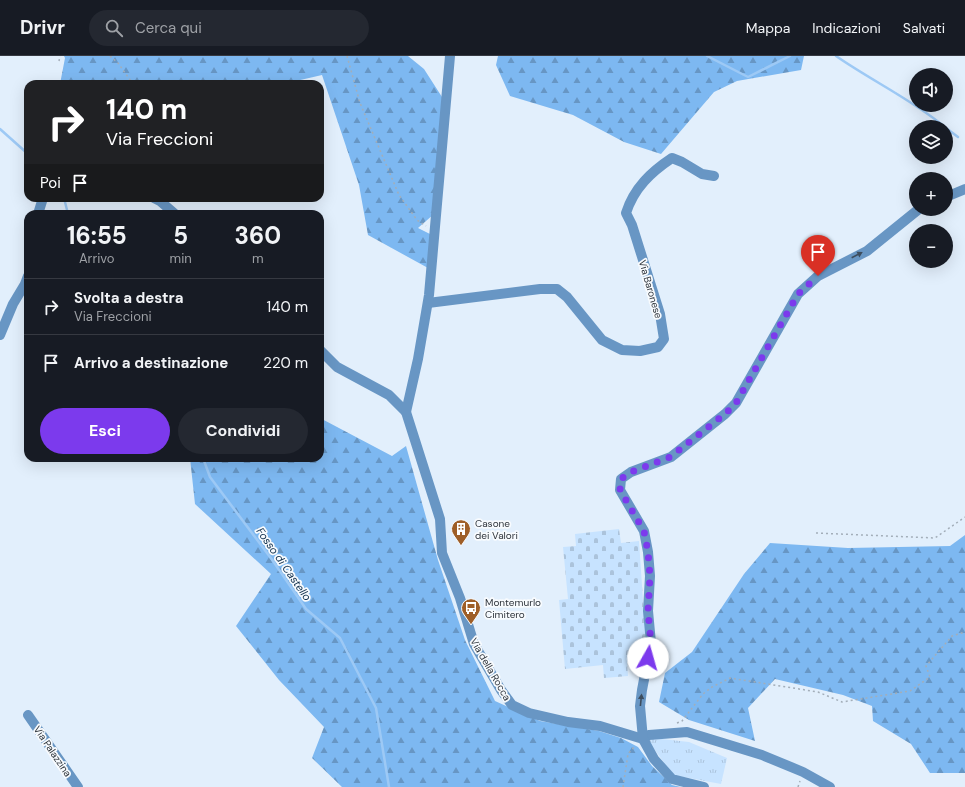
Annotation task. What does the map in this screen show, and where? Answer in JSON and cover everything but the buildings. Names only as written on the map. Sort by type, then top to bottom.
[{"type":"street","points":[[406,412],[418,359],[428,303],[436,232],[450,56]]},
{"type":"street","name":"Via Baronese","points":[[428,303],[540,289],[557,289],[567,297],[602,340],[622,350],[640,352],[658,346],[664,339],[660,314],[632,225],[626,213],[629,204],[642,183],[672,158],[702,174],[714,176]]},
{"type":"street","points":[[953,194],[965,189]]},
{"type":"street","points":[[161,202],[170,210]]},
{"type":"street","points":[[704,787],[672,779],[654,759],[643,739],[640,706],[651,643],[648,611],[650,576],[648,552],[644,531],[620,490],[621,479],[631,472],[670,457],[725,414],[736,403],[798,294],[818,276],[867,250],[910,216]]},
{"type":"street","points":[[0,335],[13,304],[24,286]]},
{"type":"street","points":[[324,354],[337,367],[389,395],[406,412]]},
{"type":"street","name":"Via della Rocca","points":[[406,412],[440,519],[442,553],[460,598],[474,644],[501,690],[512,705],[536,714],[568,722],[600,726],[643,739]]},
{"type":"street","name":"Via Palazzina","points":[[28,715],[78,787]]},
{"type":"street","points":[[643,739],[649,735],[687,732],[762,755],[803,772],[830,787]]},
{"type":"path","points":[[59,61],[60,56]]},
{"type":"path","points":[[110,56],[118,63],[130,80]]},
{"type":"path","points":[[347,56],[360,103],[399,194],[417,220],[436,232]]},
{"type":"path","points":[[816,533],[935,538],[965,517]]},
{"type":"path","points":[[675,723],[682,720],[703,694],[712,687],[730,678],[818,692],[842,702],[910,691],[930,677],[926,666],[952,636],[965,632]]},
{"type":"path","points":[[623,787],[628,754],[643,739]]},
{"type":"green space","points":[[64,56],[408,56],[424,69],[442,97],[434,214],[418,228],[432,235],[428,268],[368,235],[359,185],[322,75],[300,80],[61,80],[65,58]]},
{"type":"green space","points":[[498,56],[804,56],[801,70],[737,81],[714,92],[661,154],[624,142],[573,115],[510,96],[496,65]]},
{"type":"green space","points":[[324,420],[392,456],[406,446],[438,560],[465,640],[495,701],[540,721],[599,731],[621,738],[638,747],[652,766],[672,785],[681,787],[342,787],[312,758],[324,727],[279,680],[236,626],[271,574],[195,504],[190,462],[324,462]]},
{"type":"green space","points":[[619,529],[621,543],[639,541],[647,660],[627,662],[628,676],[604,678],[603,665],[565,669],[559,600],[568,599],[563,547],[576,546],[575,534]]},
{"type":"green space","points":[[965,535],[965,773],[930,773],[911,744],[873,721],[872,706],[843,695],[775,679],[748,708],[755,741],[689,720],[659,702],[665,673],[692,652],[744,574],[770,543],[848,548],[950,546]]},
{"type":"green space","points":[[653,738],[689,742],[727,758],[721,784],[673,775],[649,742]]},
{"type":"waterway","points":[[707,56],[748,77],[790,56]]},
{"type":"waterway","points":[[836,56],[936,120]]},
{"type":"waterway","name":"Fosso di Castello","points":[[0,129],[24,150]]},
{"type":"waterway","points":[[953,133],[958,137]]},
{"type":"waterway","name":"Fosso di Castello","points":[[65,202],[67,210]]},
{"type":"waterway","name":"Fosso di Castello","points":[[204,462],[210,477],[273,561],[306,609],[340,638],[376,708],[389,787]]},
{"type":"place","name":"Casone dei Valori","points":[[461,546]]},
{"type":"place","name":"Montemurlo Cimitero","points":[[471,625]]},
{"type":"route","points":[[648,658],[651,643],[648,611],[650,576],[648,552],[644,531],[634,511],[620,490],[621,479],[631,472],[670,457],[725,414],[736,403],[798,294],[818,276]]}]
